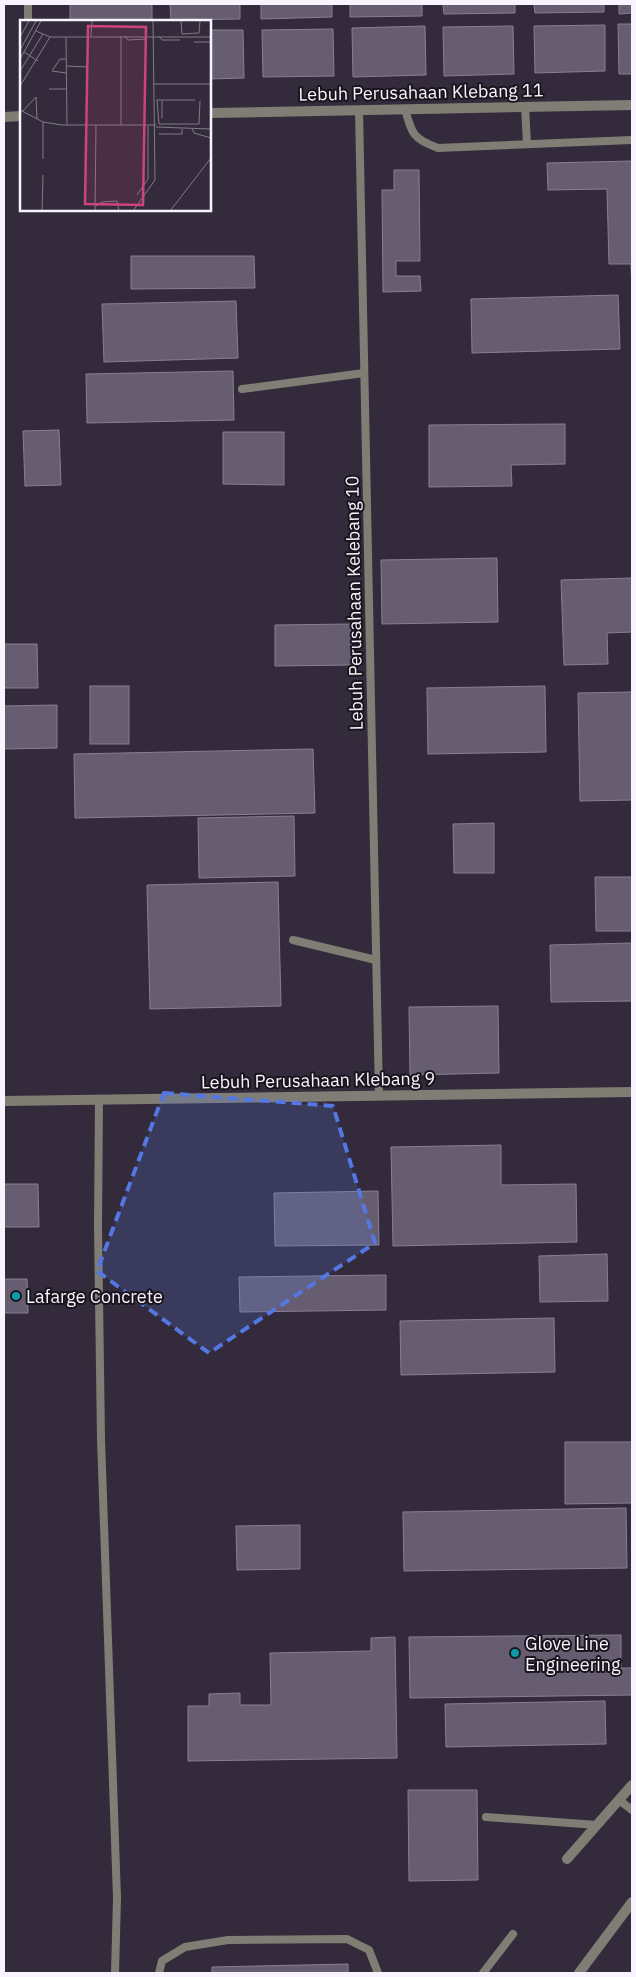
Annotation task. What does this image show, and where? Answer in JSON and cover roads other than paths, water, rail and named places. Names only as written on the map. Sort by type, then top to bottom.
[{"type":"street","name":"Lebuh Perusahaan Klebang 11","points":[[211,113],[632,105]]},
{"type":"street","points":[[4,117],[20,116]]},
{"type":"street","name":"Lebuh Perusahaan Klebang 9","points":[[4,1101],[632,1092]]},
{"type":"street","points":[[566,1859],[632,1785]]},
{"type":"street","points":[[579,1973],[632,1902]]},
{"type":"lane","points":[[28,4],[28,20]]},
{"type":"lane","points":[[525,106],[527,144]]},
{"type":"lane","points":[[406,109],[411,130],[421,141],[438,148],[632,140]]},
{"type":"lane","name":"Lebuh Perusahaan Kelebang 10","points":[[359,110],[379,1096]]},
{"type":"lane","points":[[242,388],[364,373]]},
{"type":"lane","points":[[293,940],[376,960]]},
{"type":"lane","points":[[99,1100],[98,1226],[101,1439],[117,1898],[115,1973]]},
{"type":"lane","points":[[619,1800],[632,1810]]},
{"type":"lane","points":[[486,1817],[597,1825]]},
{"type":"lane","points":[[483,1973],[514,1934]]},
{"type":"lane","points":[[159,1973],[162,1961],[185,1947],[228,1940],[337,1939],[347,1939],[369,1950],[378,1973]]},
{"type":"place","name":"Lafarge Concrete","points":[[16,1296]]},
{"type":"place","name":"Glove Line Engineering","points":[[515,1653]]}]
